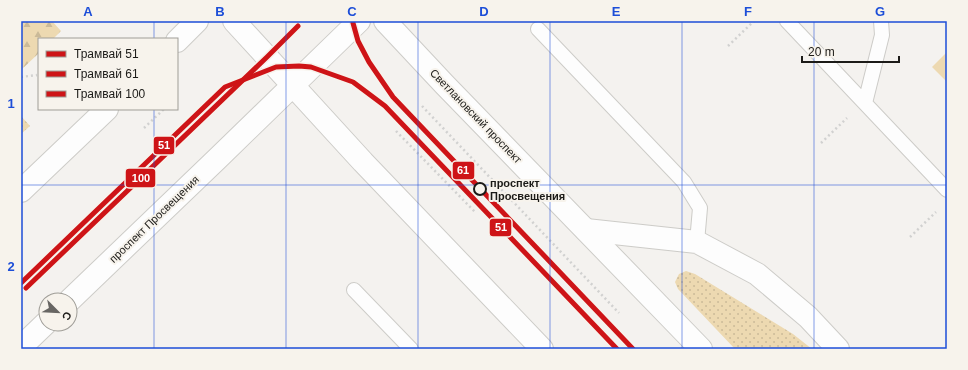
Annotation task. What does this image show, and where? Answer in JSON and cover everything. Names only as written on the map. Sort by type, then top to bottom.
[{"type":"main road","points":[[178,40],[197,21]]},
{"type":"main road","points":[[234,21],[532,344]]},
{"type":"main road","name":"проспект Просвещения","points":[[78,292],[359,21]]},
{"type":"main road","name":"Светлановский проспект","points":[[385,21],[444,84],[701,349]]},
{"type":"main road","points":[[21,191],[106,110]]},
{"type":"main road","points":[[586,230],[697,242],[757,274],[808,317],[838,349]]},
{"type":"main road","points":[[22,348],[38,331]]},
{"type":"lane","points":[[787,21],[947,190]]},
{"type":"lane","points":[[864,102],[882,35],[881,21]]},
{"type":"lane","points":[[538,29],[684,182],[700,208],[697,242]]},
{"type":"lane","points":[[354,290],[411,349]]},
{"type":"path","points":[[728,46],[754,21]]},
{"type":"path","points":[[21,77],[37,75]]},
{"type":"path","points":[[821,143],[864,102]]},
{"type":"path","points":[[422,106],[619,313]]},
{"type":"path","points":[[144,128],[163,110]]},
{"type":"path","points":[[396,131],[475,212]]},
{"type":"path","points":[[910,236],[936,211]]},
{"type":"green space","points":[[21,21],[52,21],[61,31],[54,38],[38,38],[38,54],[21,70]]},
{"type":"green space","points":[[947,52],[947,82],[932,67]]},
{"type":"green space","points":[[21,116],[30,126],[21,134]]},
{"type":"green space","points":[[686,271],[695,274],[793,334],[812,349],[735,349],[678,289],[675,282],[679,274]]},
{"type":"tram line","name":"61","points":[[353,23],[358,41],[369,62],[393,97],[633,349]]},
{"type":"tram line","name":"100","points":[[26,288],[298,26]]},
{"type":"tram line","name":"51","points":[[21,283],[225,87],[276,67],[311,67],[353,82],[385,106],[617,349]]},
{"type":"place","name":"проспект Просвещения","points":[[480,189]]}]
